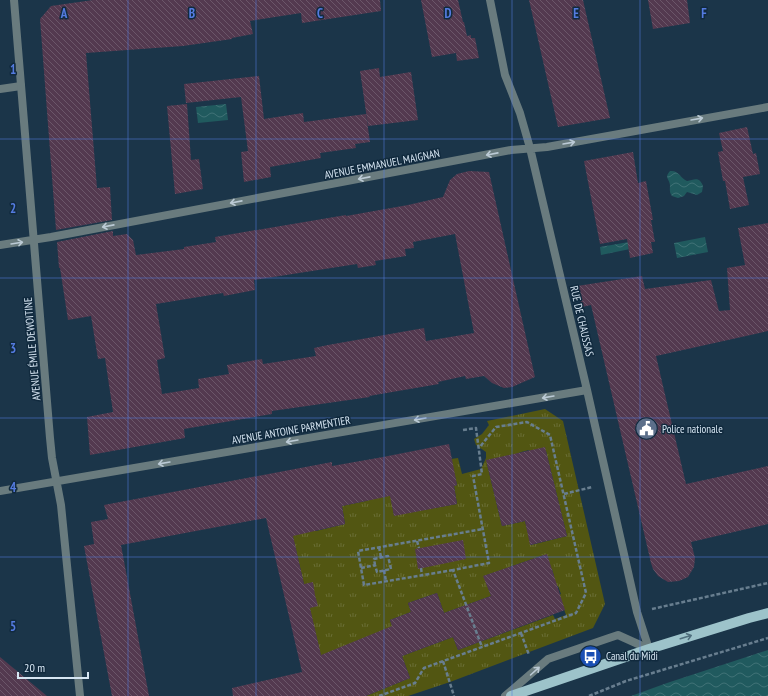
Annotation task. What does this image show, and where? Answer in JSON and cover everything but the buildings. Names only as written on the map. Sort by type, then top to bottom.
[{"type":"main road","points":[[511,696],[649,649],[768,613]]},
{"type":"street","name":"AVENUE ÉMILE DEWOITINE","points":[[14,0],[50,438],[52,458],[61,505],[80,696]]},
{"type":"street","name":"RUE DE CHAUSSAS","points":[[490,0],[505,75],[520,113],[530,148],[637,612],[649,649]]},
{"type":"street","points":[[0,88],[21,86]]},
{"type":"street","name":"AVENUE EMMANUEL MAIGNAN","points":[[0,245],[34,240],[511,150],[547,147],[768,107]]},
{"type":"street","name":"AVENUE ANTOINE PARMENTIER","points":[[0,492],[586,390]]},
{"type":"street","points":[[505,696],[548,659],[618,635],[649,649]]},
{"type":"path","points":[[379,696],[415,683],[424,668],[576,613],[586,593],[550,436],[527,422],[496,427],[479,448]]},
{"type":"path","points":[[463,430],[476,428],[482,474],[473,476],[483,529],[489,563],[364,585],[358,551],[483,529]]},
{"type":"path","points":[[564,494],[608,484]]},
{"type":"path","points":[[417,541],[419,548]]},
{"type":"path","points":[[379,547],[381,557]]},
{"type":"path","points":[[388,556],[391,569],[376,572],[374,559],[381,557],[388,556]]},
{"type":"path","points":[[361,568],[375,565]]},
{"type":"path","points":[[421,568],[422,575]]},
{"type":"path","points":[[384,570],[386,581]]},
{"type":"path","points":[[452,570],[482,647]]},
{"type":"path","points":[[647,610],[768,584]]},
{"type":"path","points":[[521,633],[535,671]]},
{"type":"path","points":[[589,696],[626,681],[768,638]]},
{"type":"path","points":[[443,661],[454,696]]},
{"type":"green space","points":[[545,409],[563,421],[605,604],[593,628],[450,682],[408,696],[366,696],[410,678],[402,656],[453,637],[458,650],[553,615],[555,619],[566,615],[559,595],[561,594],[558,586],[550,588],[547,578],[554,576],[552,569],[549,569],[544,555],[484,576],[491,596],[444,613],[437,593],[408,603],[411,612],[390,620],[396,637],[323,665],[288,516],[316,531],[345,524],[342,506],[366,501],[390,493],[394,515],[457,504],[454,486],[457,485],[451,459],[458,458],[462,474],[481,469],[486,458],[486,452],[476,445],[474,439],[482,434],[489,425],[487,421]],"holes":[[[529,450],[530,454],[546,451],[567,536],[531,545],[525,521],[502,526],[487,464],[503,460]]]},
{"type":"water","points":[[226,104],[228,120],[198,123],[196,107]]},
{"type":"water","points":[[670,171],[677,173],[687,181],[696,179],[700,181],[703,186],[702,192],[697,195],[687,192],[684,196],[678,198],[672,196],[667,177]]},
{"type":"water","points":[[705,237],[708,252],[677,258],[674,243]]},
{"type":"water","points":[[629,242],[630,249],[601,255],[600,247]]},
{"type":"water","points":[[768,650],[768,696],[631,696],[667,683]]},
{"type":"place","name":"Police nationale","points":[[646,429]]},
{"type":"place","name":"Canal du Midi","points":[[590,656]]}]
